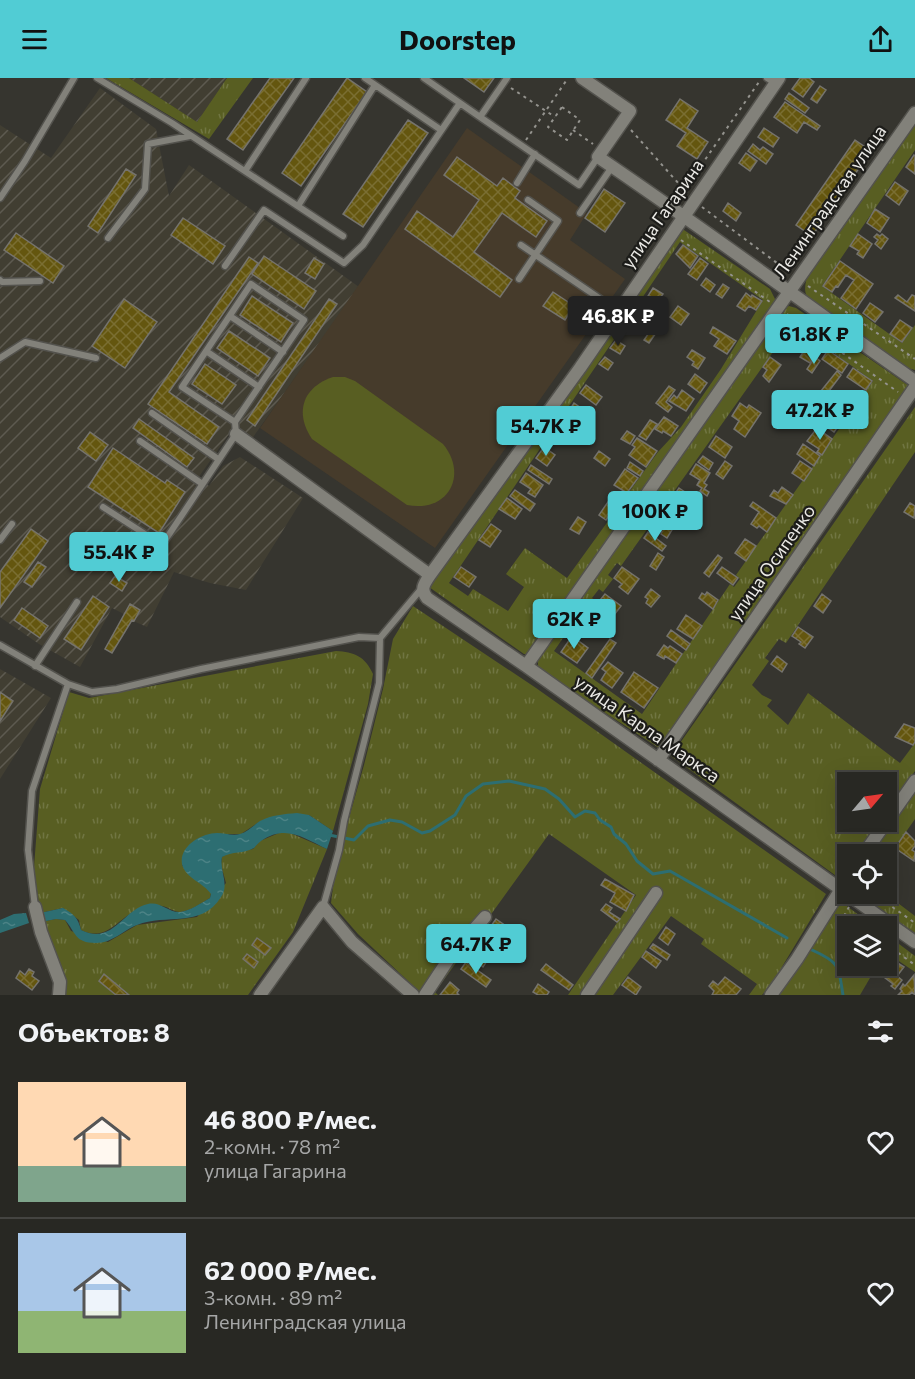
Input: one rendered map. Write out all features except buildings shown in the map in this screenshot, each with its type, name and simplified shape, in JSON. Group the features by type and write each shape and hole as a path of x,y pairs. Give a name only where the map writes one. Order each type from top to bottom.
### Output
{"street":[{"path":"582,78 630,111 601,154 612,167 684,215 787,292 915,381"},
{"name":"улица Гагарина","path":"430,575 580,368 774,80"},
{"name":"Ленинградская улица","path":"526,666 915,113"},
{"name":"улица Осипенко","path":"658,760 915,387"},
{"path":"235,428 430,575 423,586"},
{"name":"улица Карла Маркса","path":"423,586 423,592 427,598 837,888"},
{"path":"871,844 915,781"},
{"path":"771,995 812,936 837,892"},
{"path":"587,995 656,893"},
{"name":"улица Карла Маркса","path":"861,904 915,942"},
{"path":"36,907 41,932 60,982 58,995"},
{"path":"260,995 323,907 352,942 413,995"},
{"path":"425,995 452,954 484,917"}],"lane":[{"path":"0,198 25,161 74,78"},
{"path":"97,78 191,135 343,236"},
{"path":"245,171 306,78"},
{"path":"365,78 441,130"},
{"path":"424,78 579,185 601,154"},
{"path":"480,117 505,80"},
{"path":"298,206 375,85"},
{"path":"225,266 264,210 344,263 363,245 460,103"},
{"path":"108,238 144,189 148,144 191,135"},
{"path":"517,183 535,154"},
{"path":"580,213 612,167"},
{"path":"519,279 558,221 528,200"},
{"path":"521,245 618,311"},
{"path":"0,280 3,282 40,281"},
{"path":"103,507 162,545 218,459 259,387 304,320 251,284 182,387 235,428"},
{"path":"230,316 283,352"},
{"path":"0,358 25,342 96,358"},
{"path":"206,351 259,387"},
{"path":"152,413 218,459"},
{"path":"140,441 201,483"},
{"path":"0,540 12,524"},
{"path":"323,907 379,684 380,638 423,586"},
{"path":"35,666 77,602"},
{"path":"0,645 68,684 92,692 117,689 201,669 359,637 380,638"},
{"path":"36,907 28,850 32,791 68,684"}],"path":[{"path":"522,145 568,78"},
{"path":"684,190 762,78"},
{"path":"505,80 555,117"},
{"path":"561,107 580,120 567,140 548,127 555,117 561,107"},
{"path":"624,121 694,201 797,279 915,359"},
{"path":"573,130 601,154"},
{"path":"672,233 908,398"},
{"path":"888,904 915,923"},
{"path":"897,952 915,965"}],"shaded area":[{"path":"129,78 227,78 197,122"},
{"path":"100,88 156,129 169,196 189,165 359,287 251,440 234,427 198,478 209,486 223,466 240,457 303,498 246,590 210,583 174,572 147,627 131,620 112,653 105,649 124,614 112,608 80,667 39,644 0,617 0,125 51,158"},
{"path":"467,128 587,213 570,240 625,279 435,548 260,428"},
{"path":"0,669 51,698 0,779"}],"green space":[{"path":"106,78 129,78 197,122 227,78 253,78 209,139"},
{"path":"915,125 915,150 822,286 902,343 915,325 915,370 904,367 810,301 805,289 807,276"},
{"path":"678,229 684,230 770,289 775,299 774,304 527,654 524,654 429,587 654,258","holes":["680,242 763,300 721,369 681,427 658,452 567,578 525,548 506,574 524,587 508,611 473,589 468,596 449,583"]},
{"path":"789,306 796,308 909,386 659,748 541,671 538,659 785,308","holes":["793,324 873,381 736,575 740,579 734,587 730,584 642,714 554,651 579,615 585,618 597,602 592,598 599,589 603,592 613,579 608,575 617,563 621,566"]},
{"path":"333,377 345,377 355,381 443,444 451,456 454,479 450,490 443,498 421,506 407,505 312,439 303,419 304,402 315,387"},
{"path":"915,407 915,452 786,643 779,639 765,658 769,661 752,685 762,695 772,700 767,706 788,725 808,693 900,763 915,743 915,771 897,797 897,772 837,772 837,832 872,832 864,844 837,844 837,877 671,756"},
{"path":"413,606 536,688 826,894 774,980 762,995 749,995 757,984 701,944 704,939 671,916 613,995 568,995 636,895 549,834 435,992 438,995 423,995 358,934 331,903 336,864 364,765 393,639"},
{"path":"336,651 348,652 363,659 373,674 368,704 333,831 309,815 259,822 241,834 228,834 182,865 211,893 210,898 184,911 178,912 159,905 145,907 128,915 110,929 97,933 81,930 79,920 63,908 40,913 34,867 40,789 69,692 89,698"},
{"path":"915,793 915,819 897,845 879,844 887,832 897,832 897,818"},
{"path":"288,832 327,849 293,932 248,995 64,995 41,922 65,920 71,931 108,942 137,925 197,917 226,883 221,865 222,857 229,853 253,849 260,841 279,833"},
{"path":"897,902 915,916 915,933 897,921 897,916 890,916 872,904"},
{"path":"838,904 844,904 860,916 837,916 837,976 871,976 860,995 773,995"},
{"path":"897,942 915,956 915,972 897,960"}],"water":[{"path":"297,813 309,815 333,831 327,849 302,837 287,833 270,836 250,850 222,857 224,892 213,907 204,913 193,917 148,922 132,927 113,939 96,943 79,939 65,920 41,922 40,913 63,908 75,917 81,930 92,934 110,930 131,912 148,904 157,904 176,912 192,908 210,898 211,894 184,869 182,858 188,846 205,835 240,834 265,819"},
{"path":"26,913 29,923 0,933 0,920 14,914"}],"waterway":[{"path":"329,835 354,840 368,826 390,820 402,822 422,833 430,831 455,815 466,796 483,784 509,781 545,789 559,799 575,817 585,811 595,813 626,844 637,861 653,874 670,871 787,938"},
{"path":"812,950 828,958 837,966 843,995"}]}
